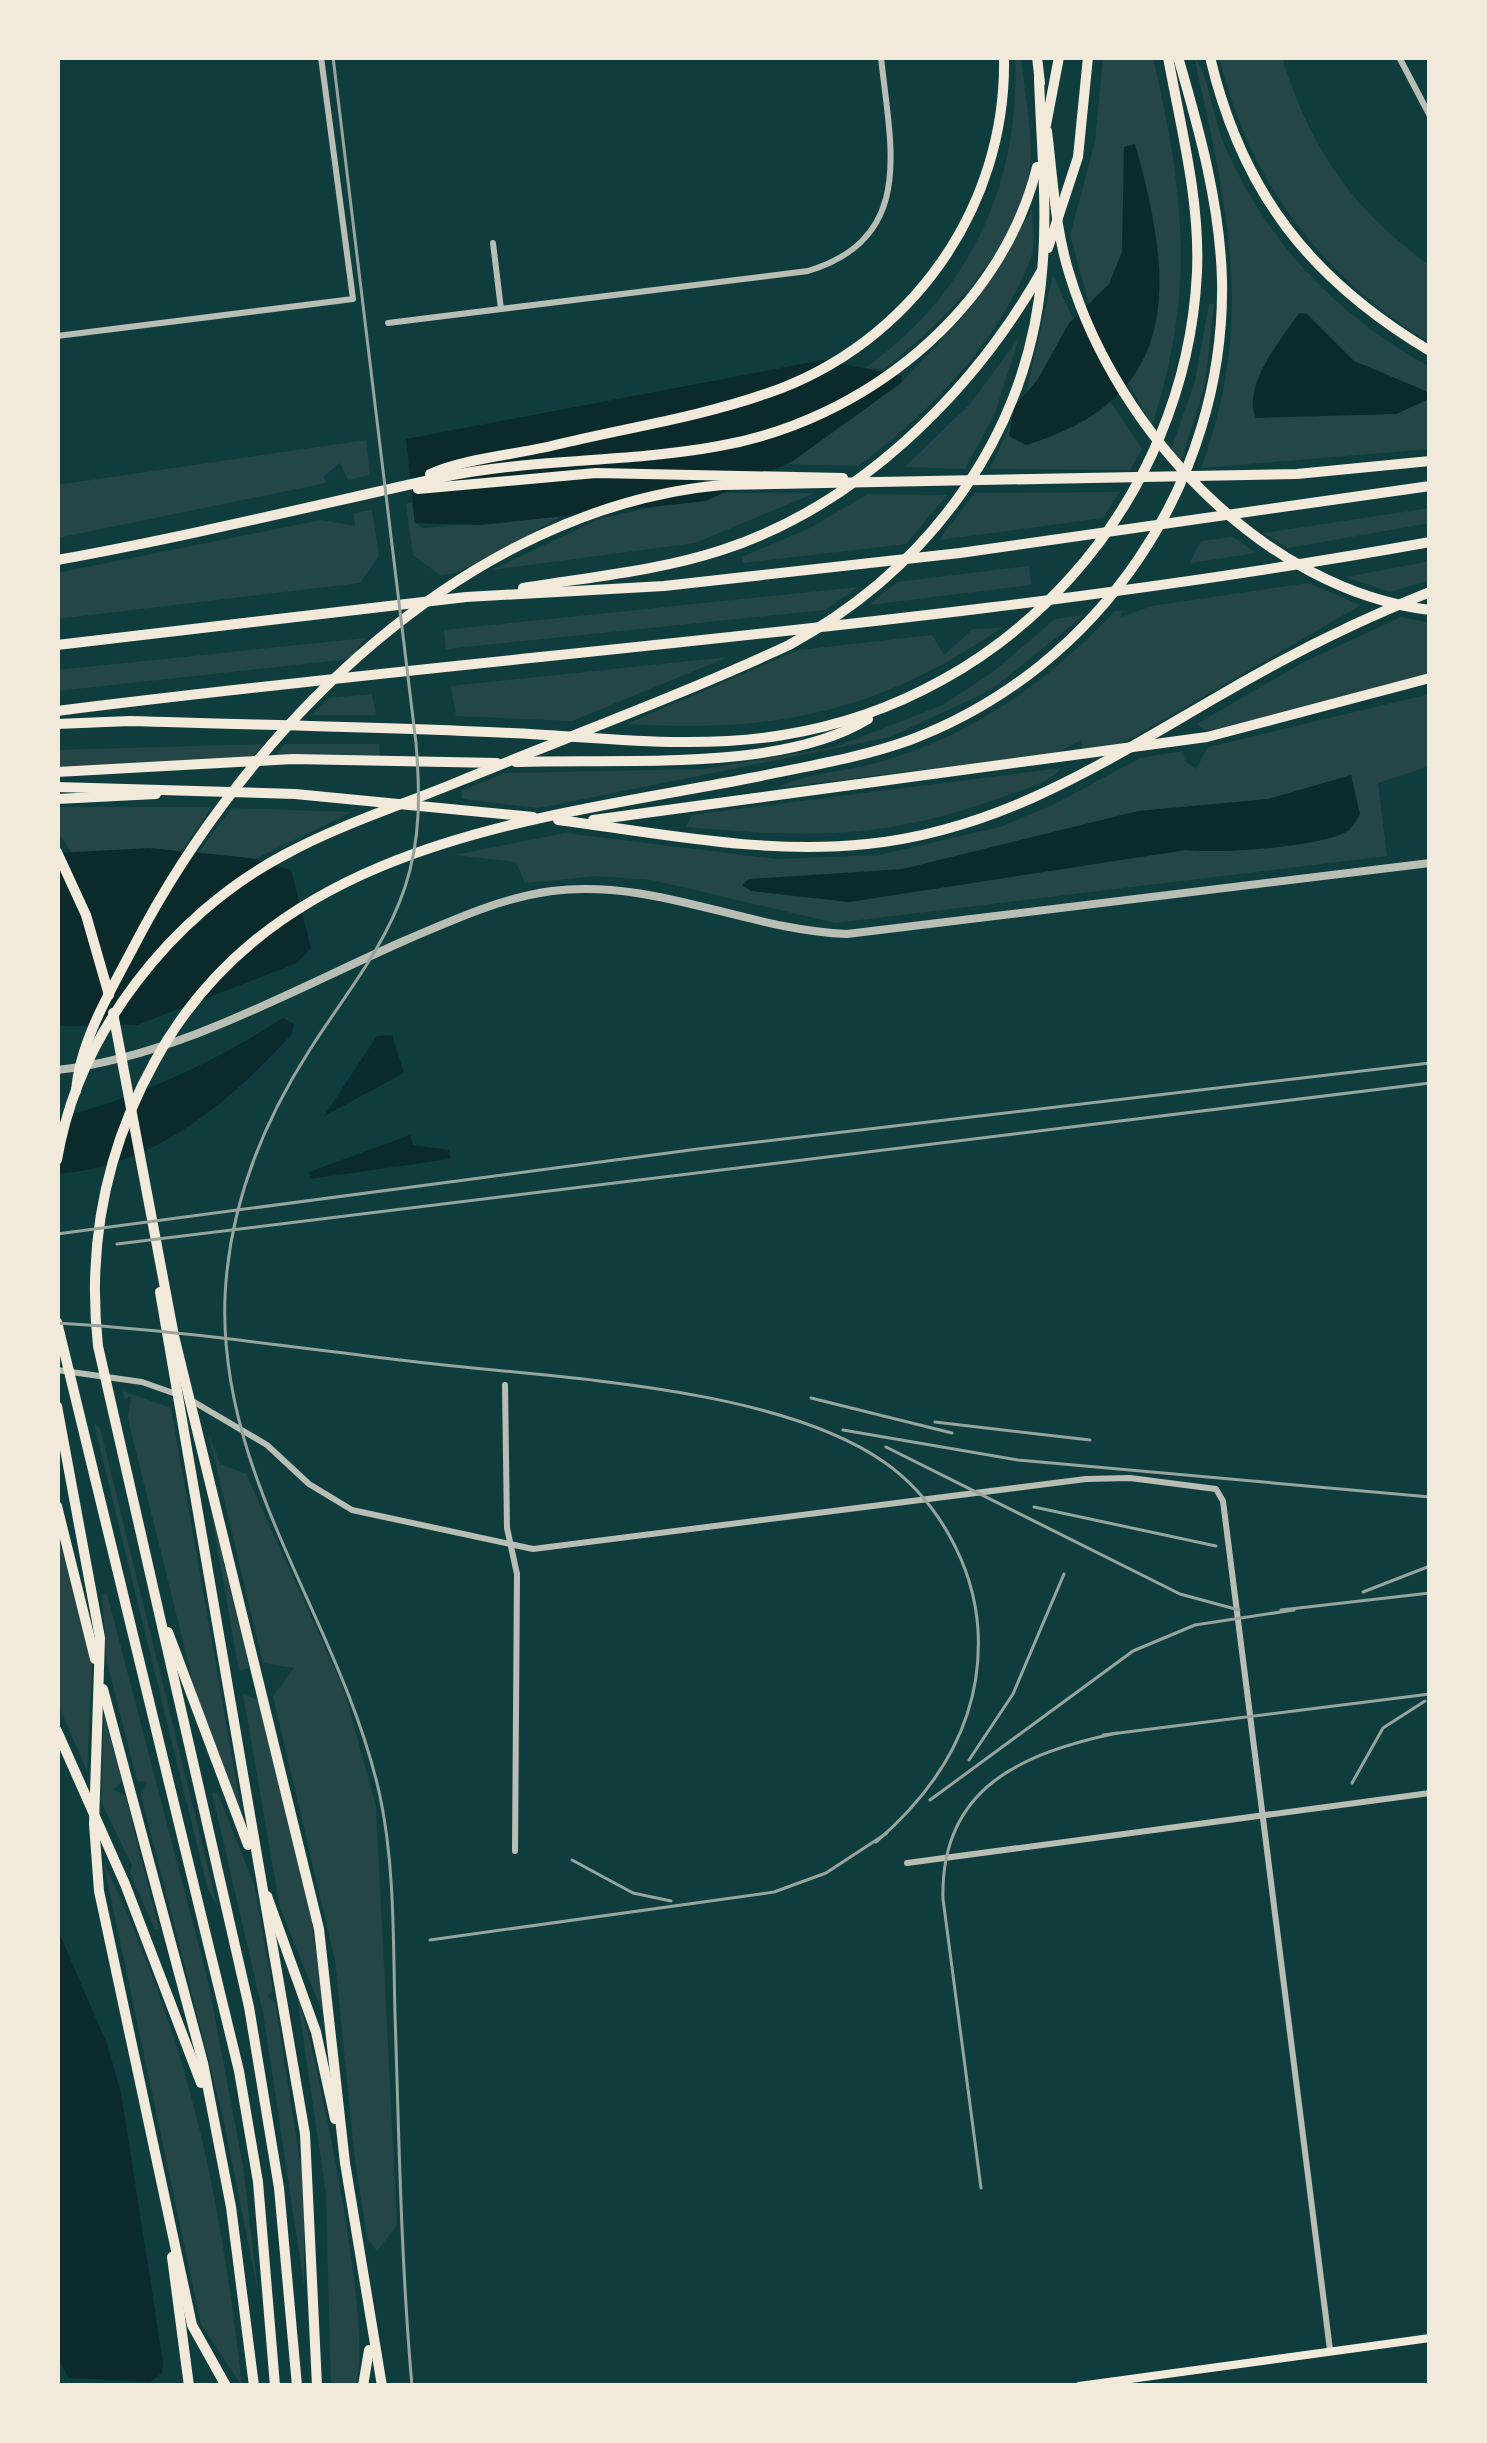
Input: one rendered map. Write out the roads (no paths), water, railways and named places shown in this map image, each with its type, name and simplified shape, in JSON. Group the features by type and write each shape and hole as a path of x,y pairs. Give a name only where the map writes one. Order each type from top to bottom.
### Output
{"highway":[{"path":"388,493 439,470 767,394 852,350 908,305 951,253 985,183 998,137 1004,57"},
{"path":"1037,57 1069,275 1112,376 1139,419 1203,492 1276,549 1354,588 1430,610"},
{"path":"57,560 467,474 740,442 802,422 862,393 950,322 987,274 1035,174 1059,57"},
{"path":"466,597 722,550 770,532 903,443 1005,330 1040,273 1078,157 1088,57"},
{"path":"57,772 370,760 453,765 731,757 847,732 984,656 1060,591 1113,527 1156,447 1183,370 1197,272 1194,194 1168,57"},
{"path":"296,2386 279,2188 249,2007 142,1555 96,1334 95,1253 111,1161 158,1055 207,986 289,912 369,868 477,834 867,754 978,708 1074,637 1148,547 1198,440 1221,323 1214,204 1178,57"},
{"path":"1210,57 1238,150 1268,203 1343,292 1430,351"},
{"path":"76,1091 111,1022 151,964 210,905 261,868 302,846 789,645 860,601 920,548 991,448 1033,335 1044,253 1039,78"},
{"path":"57,1160 78,1067 115,982 183,862 271,748 401,625 490,562 563,524 614,506 722,485 1297,474 1430,461"},
{"path":"388,493 614,473 882,481"},
{"path":"57,645 466,597 664,586 1050,541 1430,487"},
{"path":"57,711 352,674 961,613 1430,542"},
{"path":"57,787 342,798 767,846 845,846 925,835 1056,791 1261,672 1430,592"},
{"path":"477,834 1207,737 1430,678"},
{"path":"57,724 747,740 830,725 889,706"},
{"path":"57,799 209,790"},
{"path":"57,852 78,893 101,964 183,1376 326,1968 345,2163 382,2386"},
{"path":"152,1209 173,1382 295,2077 309,2180 317,2382"},
{"path":"57,1322 239,2071 258,2182 275,2386"},
{"path":"57,1406 100,1639 97,1876 192,2324 226,2386"},
{"path":"57,1505 212,2114 232,2207 254,2386"},
{"path":"142,1555 189,1698 316,2032 345,2163"},
{"path":"57,1731 199,2064"},
{"path":"170,2230 189,2386"},
{"path":"363,2386 370,2329"}],"main road":[{"path":"1079,2386 1430,2338"}],"street":[{"path":"57,336 353,299 321,57"},
{"path":"388,323 808,272 842,258 875,225 892,184 881,57"},
{"path":"1399,57 1430,116"},
{"path":"493,243 501,309"},
{"path":"57,1070 149,1051 462,916 549,891 609,887 679,898 798,928 847,934 1430,863"},
{"path":"57,1370 142,1382 203,1405 352,1510 512,1547 532,1549 1086,1480 1130,1478 1216,1489 1223,1501 1330,2351"},
{"path":"505,1385 517,1574 515,1851"},
{"path":"907,1863 1430,1793"}],"tram line":[{"path":"333,57 416,743 417,833 405,887 386,931 292,1079 262,1138 233,1232 225,1297 228,1364 241,1428 261,1490 362,1732 385,1823 412,2386"}],"railway":[{"path":"57,1234 698,1149 1430,1063"},
{"path":"117,1244 1430,1083"},
{"path":"57,1323 659,1389 783,1416 838,1436 884,1462 936,1514 960,1558 975,1606 978,1662 965,1721 953,1748 920,1798 876,1842"},
{"path":"811,1398 952,1433"},
{"path":"935,1422 1090,1440"},
{"path":"843,1430 1018,1460 1430,1497"},
{"path":"886,1447 1180,1594 1239,1610"},
{"path":"1034,1507 1216,1546"},
{"path":"1363,1592 1430,1566"},
{"path":"969,1760 1013,1694 1064,1574"},
{"path":"1281,1610 1430,1593"},
{"path":"930,1800 1133,1651 1195,1625 1294,1610"},
{"path":"1103,1735 1430,1694"},
{"path":"1352,1783 1383,1728 1425,1701"},
{"path":"981,2188 943,1899 946,1861 956,1829 972,1803 994,1782 1050,1752 1117,1733"},
{"path":"430,1940 774,1892 826,1873 887,1833"},
{"path":"572,1860 633,1893 671,1901"}]}
